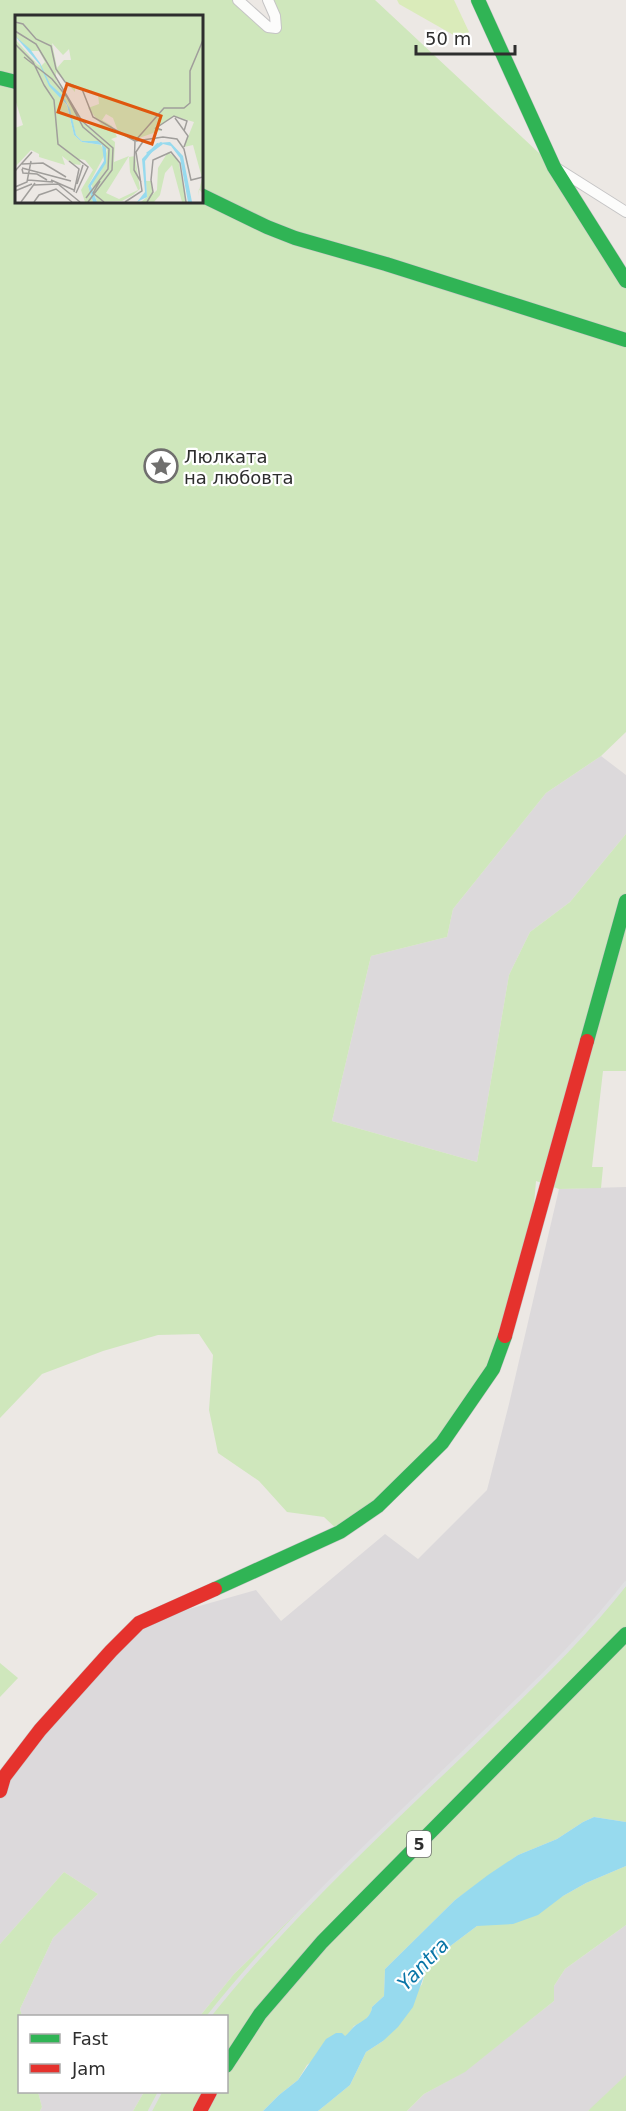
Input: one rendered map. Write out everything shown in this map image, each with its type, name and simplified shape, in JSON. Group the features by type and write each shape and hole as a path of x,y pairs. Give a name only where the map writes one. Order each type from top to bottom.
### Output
{"street":[{"path":"238,0 268,27 276,28 275,16 268,0"},
{"path":"478,0 554,167 626,281"},
{"path":"0,78 15,82"},
{"path":"554,167 626,212"},
{"path":"202,195 295,238 386,264 626,340"},
{"path":"0,1791 4,1777 40,1730 111,1651 140,1623 340,1532 378,1506 410,1476 442,1443 475,1398 493,1369 507,1332 626,901"},
{"name":"5","path":"228,2063 260,2014 322,1942 626,1634"},
{"path":"200,2111 209,2093"}],"shaded area":[{"path":"601,756 626,775 626,834 570,902 530,932 509,975 477,1162 332,1121 371,956 447,937 453,909 546,793"},
{"path":"626,1187 626,1583 571,1647 234,1974 201,2015 22,2015 20,2009 53,1938 98,1894 64,1872 0,1944 0,1791 4,1777 139,1623 256,1590 281,1621 385,1534 418,1559 487,1490 559,1189"},
{"path":"626,1925 626,2075 591,2109 588,2111 407,2111 424,2094 464,2072 554,2001 554,1986 565,1969"},
{"path":"38,2093 143,2093 133,2111 40,2111 42,2107"}],"green space":[{"path":"0,0 238,0 275,28 268,0 375,0 554,167 626,281 626,732 601,756 546,793 453,909 447,937 371,956 332,1121 477,1162 509,975 530,932 570,902 626,834 626,1071 603,1071 592,1167 603,1167 601,1188 559,1189 536,1181 531,1240 507,1332 442,1443 340,1532 324,1517 287,1512 259,1481 218,1453 209,1410 213,1355 199,1334 158,1335 103,1351 42,1374 0,1418"},
{"path":"397,0 454,0 469,32 457,37 399,4"},
{"path":"626,1581 626,1822 594,1817 583,1822 557,1839 518,1855 455,1900 385,1969 384,1996 372,2007 371,2013 364,2021 354,2026 348,2034 307,2065 298,2080 263,2111 133,2111 143,2093 228,2093 228,2015 201,2015 234,1974 571,1647"},
{"path":"0,1663 18,1678 0,1697"},
{"path":"626,1866 626,1925 565,1969 554,1986 554,2001 465,2072 424,2094 407,2111 318,2111 350,2085 366,2052 383,2041 422,1984 426,1970 441,1953 477,1926 563,1896 586,1883"},
{"path":"64,1872 98,1894 53,1938 20,2009 22,2015 18,2015 18,2093 38,2093 42,2107 40,2111 0,2111 0,1944"},
{"path":"626,2075 626,2111 588,2111 591,2108"}],"water":[{"name":"Yantra","path":"594,1817 626,1822 626,1866 586,1883 563,1896 538,1915 513,1924 477,1926 441,1953 426,1970 413,2007 398,2027 366,2052 350,2085 318,2111 263,2111 298,2080 326,2039 336,2033 342,2033 345,2036 369,2016 372,2007 384,1996 385,1969 455,1900 518,1855 557,1839"}],"railway":[{"path":"210,2015 307,1905 540,1678 576,1641 626,1583"},
{"path":"150,2111 159,2093"}],"traffic: fast":[{"path":"478,0 554,167 626,281"},
{"path":"0,78 15,82"},
{"path":"202,195 295,238 386,264 626,340"},
{"path":"587,1041 626,901"},
{"path":"215,1589 340,1532 378,1506 442,1443 493,1369 505,1336"},
{"path":"228,2063 260,2014 322,1942 626,1634"}],"traffic: jam":[{"path":"505,1336 587,1041"},
{"path":"0,1791 4,1777 40,1730 139,1623 215,1589"},
{"path":"200,2111 209,2093"}],"place":[{"name":"Люлката на любовта","path":"161,466"}]}
